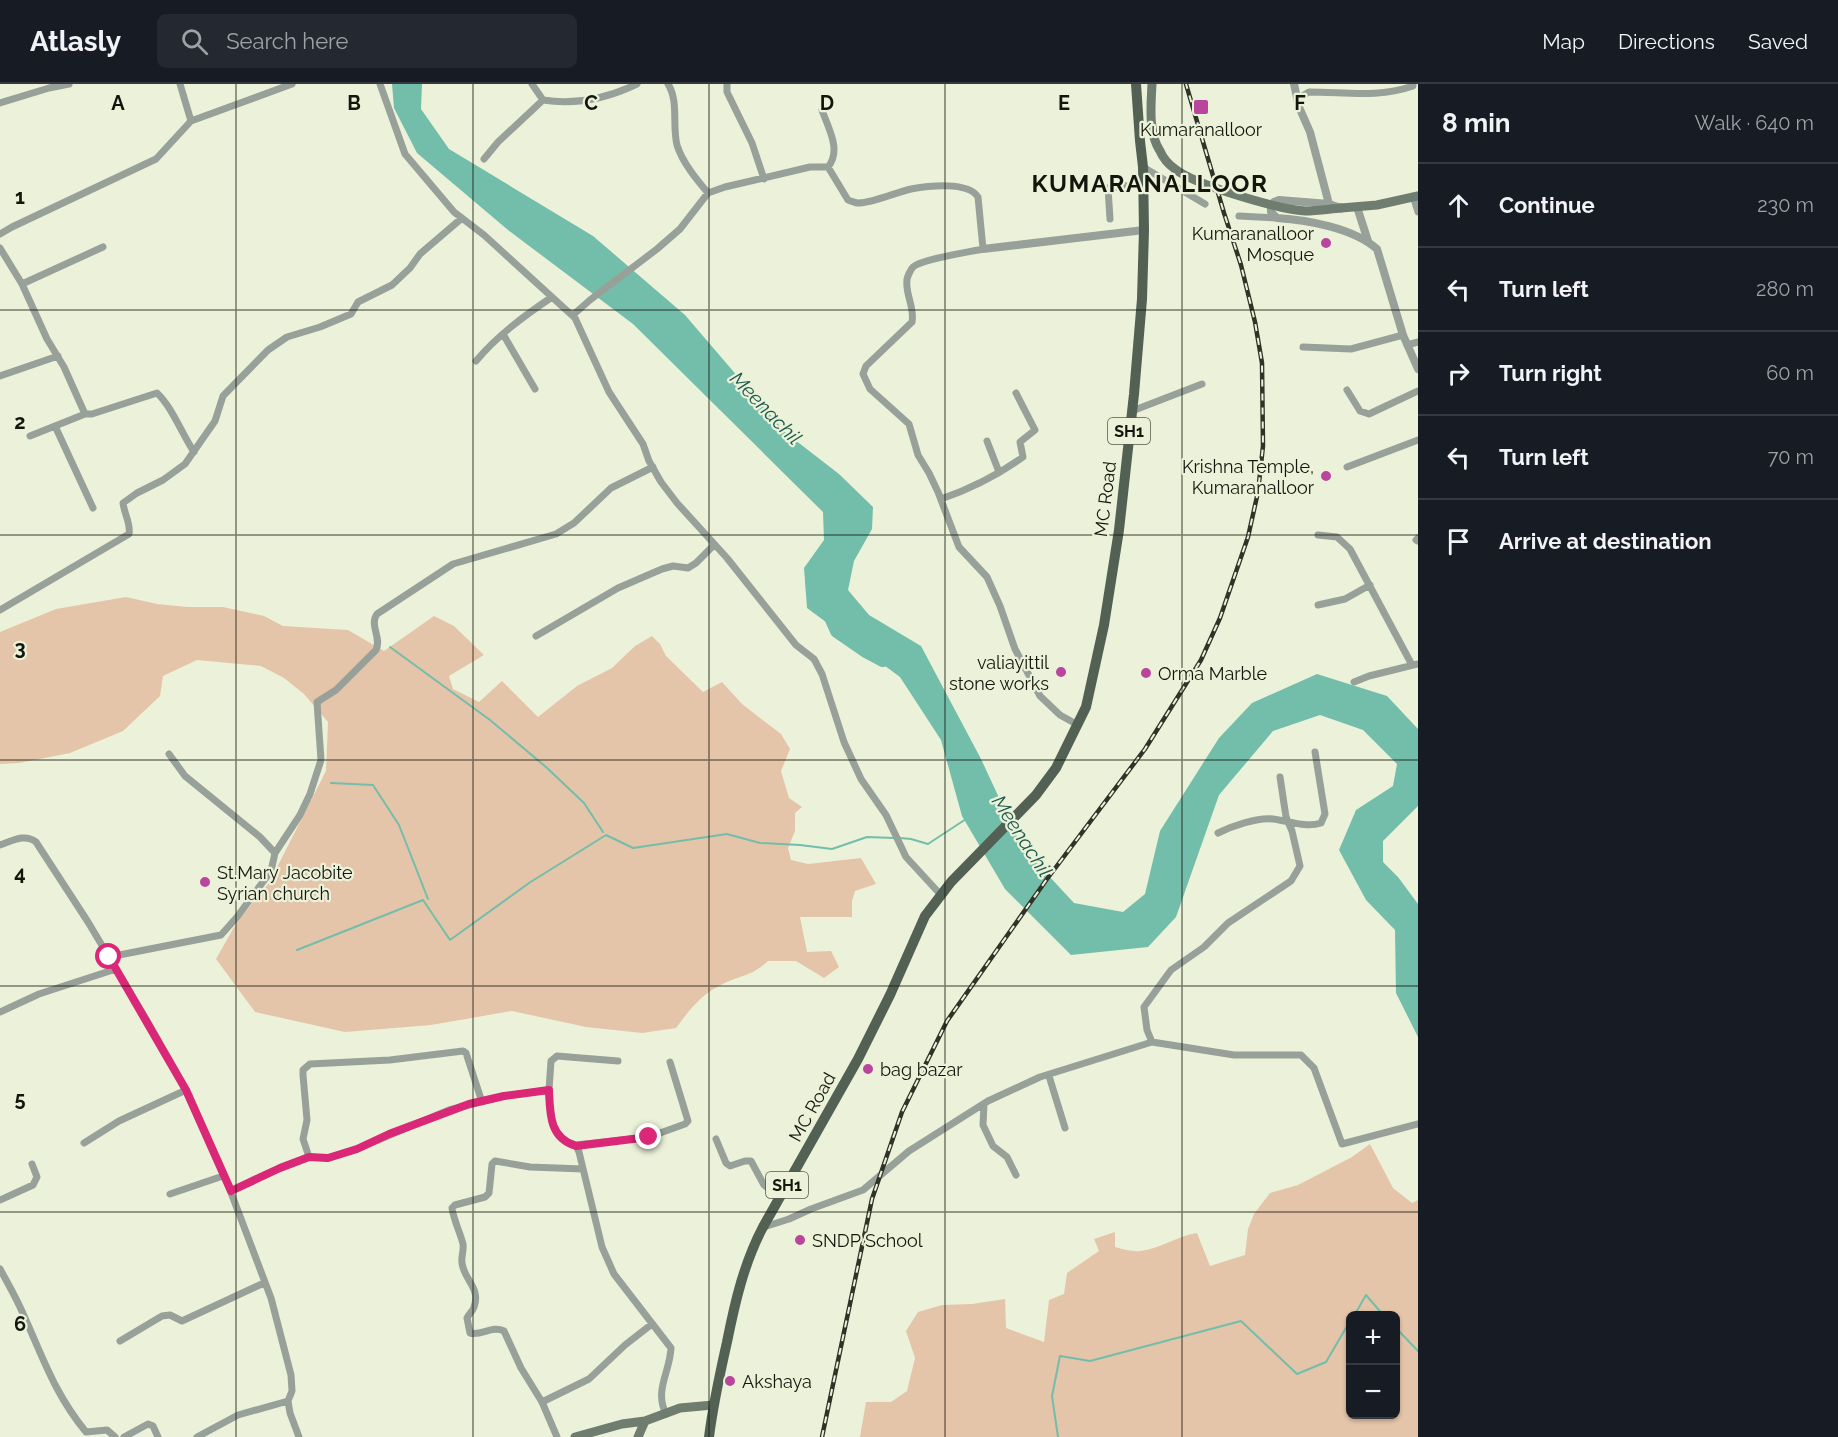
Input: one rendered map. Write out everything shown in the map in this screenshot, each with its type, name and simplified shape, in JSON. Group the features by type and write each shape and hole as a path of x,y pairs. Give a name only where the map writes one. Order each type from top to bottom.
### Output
{"main road":[{"name":"MC Road","path":"709,1437 713,1405 738,1291 750,1252 858,1059 891,995 925,916 940,894 1036,795 1056,768 1086,707 1104,625 1119,530 1142,299 1143,167 1136,84"},
{"path":"1152,84 1151,105 1155,143 1166,161 1176,170 1191,178 1256,201 1304,211 1357,207 1416,196"},
{"path":"575,1437 622,1424 645,1421 693,1406 713,1405"},
{"path":"638,1437 645,1421"}],"street":[{"path":"0,104 69,84"},
{"path":"180,84 191,121"},
{"path":"0,234 156,159 191,121 292,84"},
{"path":"380,84 405,154 454,212 484,235 573,315 609,392 643,444 653,468 668,493 714,544 796,645 814,659 822,674 832,709 861,779 886,815 898,843 912,866 940,894"},
{"path":"532,84 543,100"},
{"path":"484,159 498,142 543,100 580,101 610,95 637,84"},
{"path":"668,84 674,103 678,145 687,164 708,193"},
{"path":"727,84 727,92 752,143 764,178"},
{"path":"1294,84 1299,107 1310,132 1329,204"},
{"path":"1299,107 1302,96 1309,92 1373,94 1398,91 1413,86 1413,84"},
{"path":"822,110 836,150 833,161 828,167"},
{"path":"573,315 680,229 708,193 810,167 828,167"},
{"path":"828,167 848,200 857,203 912,189 935,186 958,186 975,192 978,197 983,249"},
{"path":"1143,167 1205,204"},
{"path":"1110,219 1108,188 1142,184"},
{"path":"1416,196 1418,212"},
{"path":"1277,218 1271,212 1271,206 1279,200 1304,204 1329,204 1341,208"},
{"path":"1357,207 1368,241"},
{"path":"1239,216 1298,220 1355,234 1368,241 1377,249 1403,334 1418,369"},
{"path":"0,610 129,534 130,528 124,514 123,503 163,480 184,464 215,421 223,396 268,350 287,337 351,314 358,303 392,285 410,268 420,254 462,218"},
{"path":"1078,725 1060,715 1040,696 1015,649 987,577 959,547 929,472 918,455 909,424 870,389 862,374 866,366 912,322 914,314 907,279 913,267 983,249 1144,230"},
{"path":"22,284 102,247"},
{"path":"0,248 22,284 85,414"},
{"path":"476,361 502,334 552,297"},
{"path":"502,334 535,389"},
{"path":"1304,347 1351,349 1403,334"},
{"path":"1407,345 1418,342"},
{"path":"0,376 57,357"},
{"path":"1132,411 1202,384"},
{"path":"1347,390 1359,411 1370,414 1418,391"},
{"path":"30,436 85,414 92,414 157,393 167,405 179,430 194,452"},
{"path":"941,499 964,491 1023,457 1020,442 1035,430 1016,393"},
{"path":"56,426 93,508"},
{"path":"1347,466 1418,440"},
{"path":"987,441 999,472"},
{"path":"109,957 221,935 237,917 271,871 275,853 300,815 310,794 321,760 317,702 336,690 376,650 378,642 374,619 377,614 453,564 556,534 574,523 611,488 653,468"},
{"path":"1318,535 1337,537 1350,549 1415,665 1354,682"},
{"path":"536,636 618,588 662,569 673,566 688,568 714,544"},
{"path":"1318,605 1345,599 1370,585"},
{"path":"1218,833 1259,819 1314,825 1321,823 1325,814 1315,752"},
{"path":"169,754 185,776 260,837 275,853"},
{"path":"1152,1042 1147,1030 1144,1007 1171,970 1204,947 1228,923 1281,889 1295,875 1300,866 1288,823 1280,777"},
{"path":"0,845 22,838 31,838 36,842 88,922 186,1090 231,1191 271,1298 291,1375 292,1390 288,1401 299,1437"},
{"path":"0,1012 39,994 116,969"},
{"path":"763,1227 789,1220 811,1209 863,1190 909,1151 984,1104 1040,1077 1152,1042 1234,1055 1301,1055 1314,1068 1342,1144 1418,1124"},
{"path":"309,1157 303,1139 307,1120 303,1070 310,1064 390,1060 463,1051 469,1060 482,1102"},
{"path":"618,1061 557,1056 551,1061 549,1090 551,1122 556,1134 568,1143 576,1146 649,1137 685,1124 688,1121 670,1062"},
{"path":"1048,1076 1065,1128"},
{"path":"84,1143 119,1121 186,1090"},
{"path":"231,1191 309,1157 328,1158 357,1149 449,1110 504,1096 549,1090"},
{"path":"984,1104 983,1125 993,1146 1007,1157 1016,1174"},
{"path":"717,1139 726,1162 730,1166 751,1161 765,1185 780,1197"},
{"path":"576,1146 602,1247 614,1274 671,1348 660,1396 666,1414"},
{"path":"556,1437 542,1402 520,1368 504,1331 494,1329 470,1333 467,1318 474,1309 475,1287 466,1275 462,1263 464,1253 453,1219 452,1208 455,1205 486,1197 489,1193 492,1164 495,1161 530,1167 583,1169"},
{"path":"0,1200 33,1185 37,1177 32,1164"},
{"path":"170,1194 223,1176"},
{"path":"0,1269 20,1307 52,1382 76,1419 86,1432 106,1430 115,1437"},
{"path":"120,1341 162,1316 170,1315 182,1321 264,1283"},
{"path":"542,1402 589,1379 625,1345 652,1324"},
{"path":"197,1437 238,1415 288,1401"},
{"path":"124,1437 148,1424 153,1426 158,1437"}],"shaded area":[{"path":"126,597 157,604 223,607 264,616 283,626 348,630 384,651 434,616 454,626 484,655 449,676 453,689 479,702 502,681 538,717 577,686 612,668 635,646 652,636 660,644 666,656 703,692 722,682 742,704 781,734 790,749 781,771 789,798 802,807 795,813 795,831 788,848 791,860 808,864 861,858 876,884 855,891 852,901 852,917 800,917 807,952 831,951 839,967 824,978 796,961 768,961 753,972 727,982 704,996 676,1028 642,1033 586,1027 512,1011 431,1025 345,1032 255,1012 216,959 237,922 269,883 326,771 328,722 304,694 284,678 261,666 197,660 163,676 160,696 123,731 70,753 19,763 0,764 0,632 56,609"},
{"path":"1370,1144 1393,1188 1412,1203 1418,1200 1418,1437 860,1437 866,1402 891,1402 907,1391 915,1358 906,1331 918,1312 942,1305 972,1304 1005,1299 1006,1328 1044,1342 1049,1300 1064,1294 1067,1273 1099,1251 1094,1239 1115,1232 1115,1247 1137,1251 1155,1248 1197,1233 1210,1266 1245,1255 1248,1229 1254,1214 1270,1193 1298,1185 1352,1157"}],"water":[{"path":"392,84 422,84 421,109 449,149 593,236 685,315 786,433 839,474 873,507 872,529 854,561 848,590 869,615 921,646 981,759 1022,847 1074,903 1123,912 1145,894 1160,831 1219,738 1252,703 1317,674 1387,696 1418,729 1418,806 1383,841 1383,862 1398,877 1418,904 1418,1037 1396,993 1395,930 1366,900 1339,850 1356,810 1393,786 1397,764 1363,730 1320,715 1273,731 1219,795 1176,917 1148,947 1071,955 1005,889 962,816 941,740 900,677 807,608 804,568 824,540 823,512 633,324 508,230 417,153 394,108"}],"waterway":[{"name":"Meenachil","path":"829,613 837,631 883,660"},
{"path":"390,647 490,720 546,767 584,803 603,832"},
{"path":"331,783 373,785 399,825 428,899"},
{"path":"900,838 928,844 966,819"},
{"path":"297,950 423,900 450,940 529,883 606,835 633,848 727,834 760,843 832,849 867,837 894,838"},
{"path":"1357,1311 1366,1295 1380,1311"},
{"path":"1058,1437 1052,1396 1060,1356 1090,1361 1241,1321 1297,1374 1326,1362 1346,1328"},
{"path":"1400,1332 1418,1351"}],"railway":[{"path":"822,1437 872,1199 902,1112 947,1021 1047,879 1145,749 1201,660 1220,618 1248,537 1258,492 1263,446 1262,363 1241,265 1186,84"}],"place":[{"name":"Kumaranalloor","path":"1201,107"},
{"name":"Kumaranalloor Mosque","path":"1326,243"},
{"name":"Krishna Temple, Kumaranalloor","path":"1326,476"},
{"name":"valiayittil stone works","path":"1061,672"},
{"name":"Orma Marble","path":"1146,673"},
{"name":"St.Mary Jacobite Syrian church","path":"205,882"},
{"name":"bag bazar","path":"868,1069"},
{"name":"SNDP School","path":"800,1240"},
{"name":"Akshaya","path":"730,1381"}],"district":[{"name":"KUMARANALLOOR","path":"1150,183"}],"route":[{"path":"109,957 186,1090 231,1191 309,1157 328,1158 357,1149 449,1110 504,1096 539,1091 549,1090 551,1122 556,1134 568,1143 576,1146 649,1137"}]}
